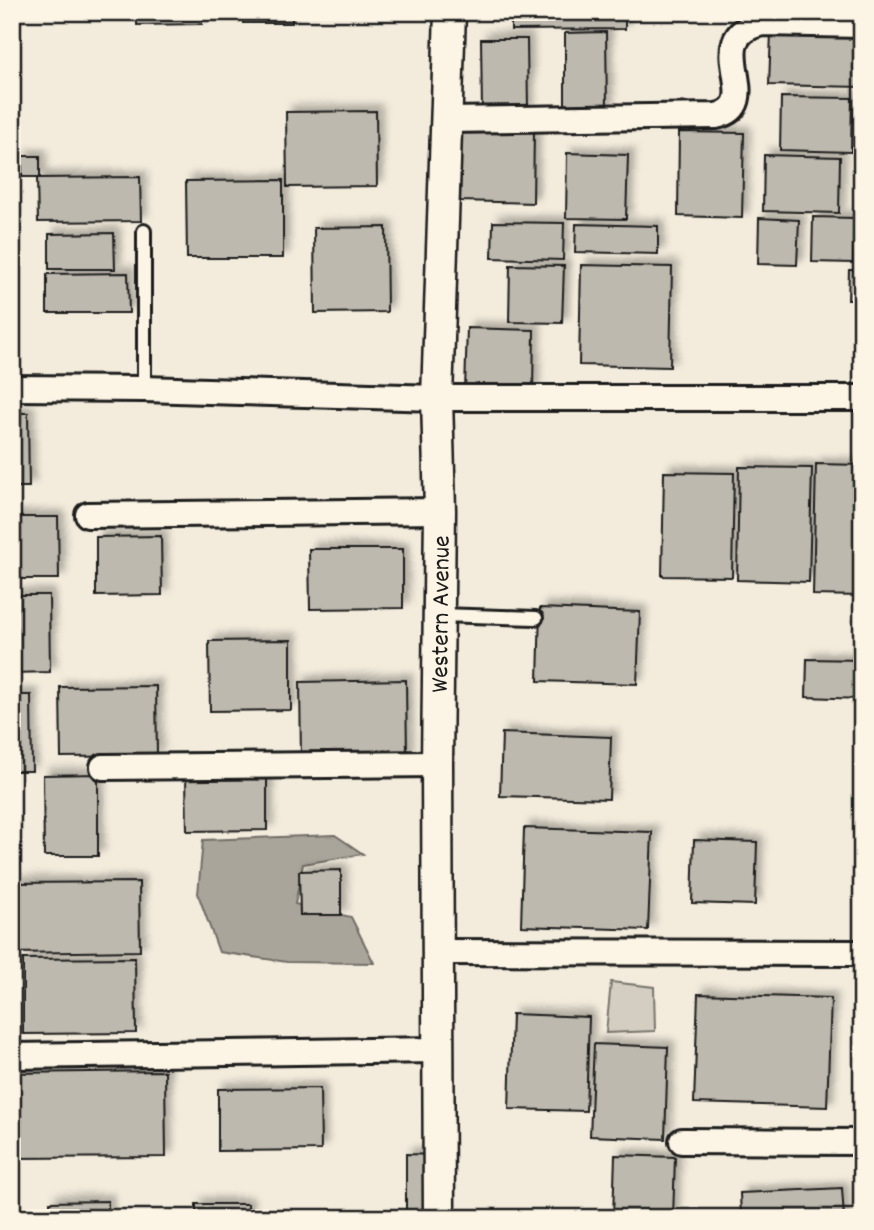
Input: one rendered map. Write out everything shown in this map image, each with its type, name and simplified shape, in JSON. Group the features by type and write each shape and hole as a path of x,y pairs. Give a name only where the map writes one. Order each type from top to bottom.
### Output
{"street":[{"name":"Western Avenue","path":"439,1218 437,764 440,511 437,398 450,12"},
{"path":"447,120 716,116 729,113 736,106 733,51 740,32 749,26 763,23 862,25"},
{"path":"12,388 144,389 437,398 862,398"},
{"path":"88,515 440,511"},
{"path":"103,768 437,764"},
{"path":"437,952 862,953"},
{"path":"12,1056 438,1050"},
{"path":"682,1141 862,1142"}],"lane":[{"path":"144,231 144,389"},
{"path":"439,615 536,618"}],"shaded area":[{"path":"335,835 363,854 303,864 295,904 351,917 374,963 287,962 219,952 198,894 203,840"},
{"path":"611,982 654,987 655,1031 606,1033"}],"building":[{"path":"137,12 202,12 202,24 137,25"},
{"path":"243,12 292,12 292,23 243,23"},
{"path":"511,12 625,12 625,29 511,30"},
{"path":"606,32 607,111 565,112 565,33"},
{"path":"771,32 862,34 862,87 769,85"},
{"path":"481,39 527,39 528,110 482,111"},
{"path":"781,97 852,98 851,152 780,150"},
{"path":"376,111 377,186 287,187 286,112"},
{"path":"461,128 534,130 533,203 460,201"},
{"path":"679,132 744,133 742,218 678,216"},
{"path":"567,153 628,155 626,219 566,218"},
{"path":"764,155 840,157 839,213 763,211"},
{"path":"22,156 40,156 40,177 22,177"},
{"path":"140,177 141,221 38,222 37,178"},
{"path":"283,180 283,258 187,258 186,181"},
{"path":"813,217 854,218 853,263 812,262"},
{"path":"759,218 799,220 797,265 758,264"},
{"path":"493,222 564,223 563,260 492,258"},
{"path":"576,224 658,226 658,254 575,252"},
{"path":"386,227 387,312 315,313 314,228"},
{"path":"114,233 115,269 49,269 49,234"},
{"path":"510,265 564,266 562,323 509,322"},
{"path":"581,265 672,267 670,367 579,365"},
{"path":"849,270 862,270 862,300 848,300"},
{"path":"128,273 129,313 47,313 47,274"},
{"path":"467,328 534,330 533,391 465,389"},
{"path":"12,413 28,413 29,487 12,487"},
{"path":"816,464 862,465 862,596 813,595"},
{"path":"739,467 812,468 809,582 737,580"},
{"path":"664,472 734,473 732,577 662,576"},
{"path":"12,517 58,517 59,579 12,579"},
{"path":"161,536 162,595 96,596 96,537"},
{"path":"309,549 403,549 403,608 310,609"},
{"path":"12,595 49,595 50,672 12,673"},
{"path":"540,608 640,612 637,684 538,681"},
{"path":"291,640 291,710 210,711 209,641"},
{"path":"807,659 862,660 862,699 806,697"},
{"path":"406,680 407,758 301,759 300,682"},
{"path":"156,686 157,756 61,757 60,687"},
{"path":"12,695 31,695 32,771 12,771"},
{"path":"502,733 611,737 609,799 500,796"},
{"path":"98,774 98,856 44,856 43,775"},
{"path":"267,775 267,830 187,831 186,776"},
{"path":"524,828 652,832 648,930 521,926"},
{"path":"694,840 757,842 755,905 692,903"},
{"path":"341,870 341,915 300,915 299,871"},
{"path":"139,882 140,951 12,953 12,883"},
{"path":"135,958 136,1033 23,1034 23,959"},
{"path":"698,994 831,998 827,1107 694,1103"},
{"path":"512,1014 589,1017 586,1111 509,1109"},
{"path":"594,1044 668,1047 665,1139 590,1136"},
{"path":"165,1071 166,1157 12,1158 12,1073"},
{"path":"320,1088 321,1150 218,1151 218,1089"},
{"path":"406,1154 436,1155 435,1218 406,1218"},
{"path":"615,1155 675,1157 673,1218 613,1218"},
{"path":"842,1188 844,1218 741,1218 740,1193"},
{"path":"108,1201 108,1218 50,1218 50,1202"},
{"path":"196,1204 248,1204 248,1218 196,1218"}]}
